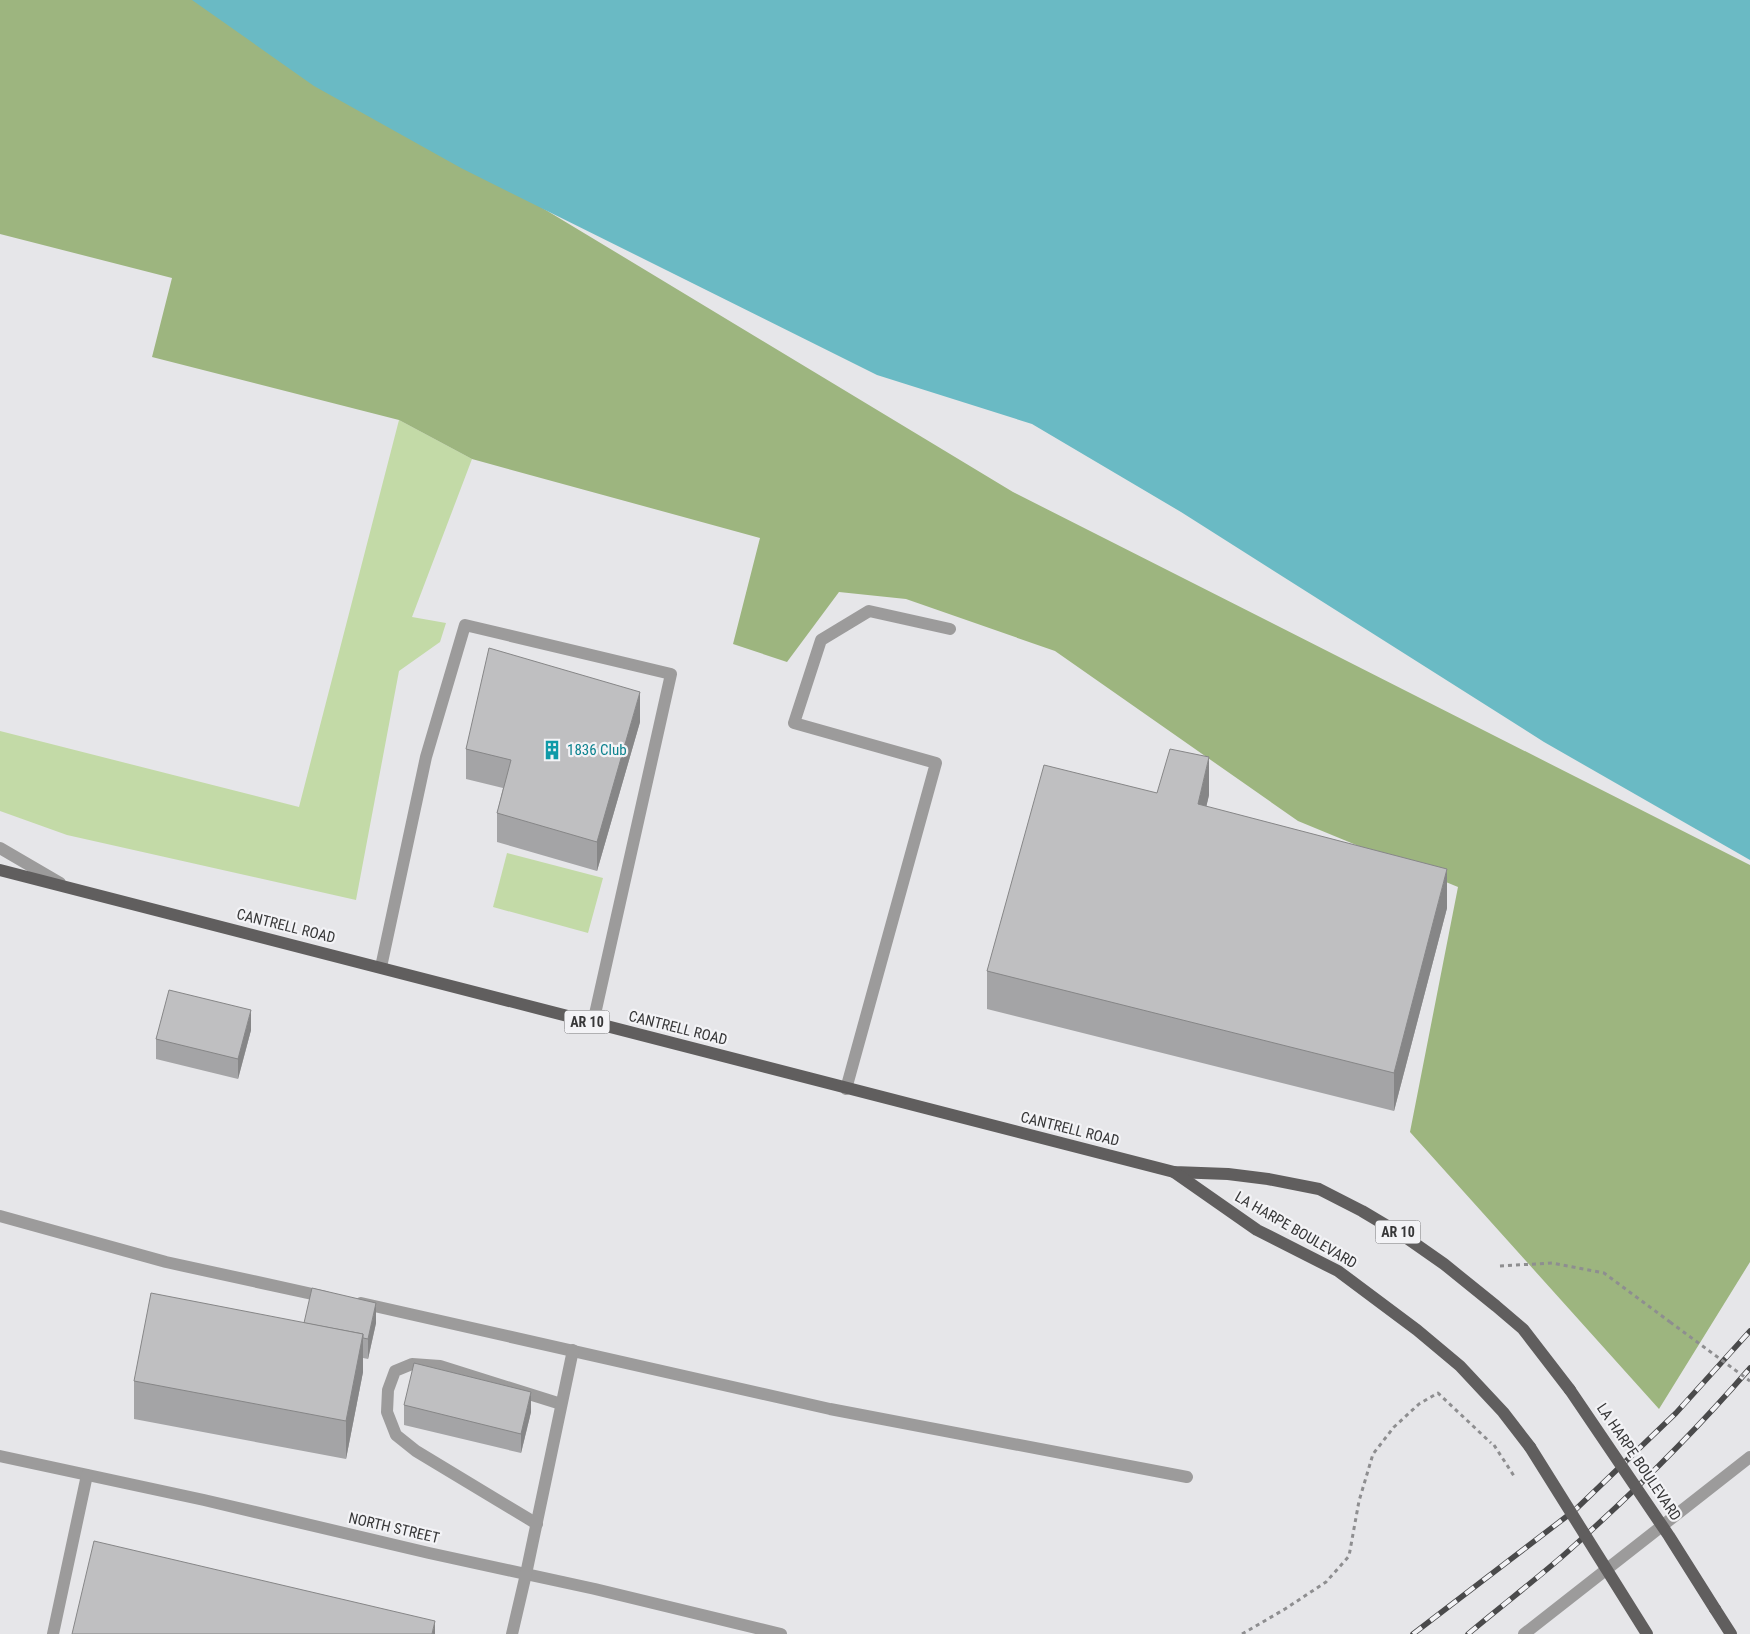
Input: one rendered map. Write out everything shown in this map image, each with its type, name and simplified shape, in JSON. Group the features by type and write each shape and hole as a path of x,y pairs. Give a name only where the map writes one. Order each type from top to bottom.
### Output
{"main road":[{"name":"CANTRELL ROAD","path":"0,870 1174,1172"},
{"name":"LA HARPE BOULEVARD","path":"1174,1172 1228,1174 1276,1181 1318,1190 1362,1211 1404,1236 1444,1264 1496,1306 1523,1329 1570,1390 1669,1536 1731,1634"},
{"name":"LA HARPE BOULEVARD","path":"1174,1172 1257,1230 1338,1271 1417,1330 1460,1366 1503,1412 1530,1447 1648,1634"}],"lane":[{"path":"846,1089 936,763 794,722 821,640 869,611 950,629"},
{"path":"380,968 426,757 465,625 671,674 593,1023"},
{"path":"0,848 67,887"},
{"path":"0,1216 166,1262 390,1309 830,1408 1188,1477"},
{"path":"512,1634 537,1524 572,1350"},
{"path":"537,1524 416,1450 396,1435 387,1412 388,1390 395,1371 412,1364 440,1366 561,1404"},
{"name":"NORTH STREET","path":"0,1456 204,1500 781,1634"},
{"path":"1524,1634 1750,1457"},
{"path":"53,1634 87,1475"}],"path":[{"path":"1500,1266 1552,1263 1604,1273 1750,1381"},
{"path":"1242,1634 1326,1582 1349,1556 1359,1501 1373,1454 1394,1427 1419,1404 1438,1393 1494,1445"}],"green space":[{"path":"0,0 198,0 1013,492 1750,865 1750,1262 1659,1409 1410,1132 1458,887 1298,821 1055,651 906,599 839,592 787,662 733,644 760,538 472,459 399,420 152,357 172,278 0,234"},
{"path":"399,420 472,459 412,617 446,623 440,642 399,671 356,900 67,835 0,811 0,731 299,807"},
{"path":"507,853 603,878 588,933 493,907"}],"water":[{"path":"192,0 1750,0 1750,860 1544,742 1181,512 1032,424 877,375 461,168 314,86"}],"building":[{"name":"1836 Club","path":"489,648 640,692 597,842 497,813 511,760 466,749"},
{"path":"1170,749 1209,757 1198,804 1447,869 1394,1073 987,971 1044,765 1157,793"},
{"path":"169,990 251,1010 238,1059 156,1039"},
{"path":"312,1288 376,1303 368,1339 363,1338 363,1334 304,1323"},
{"path":"151,1293 363,1334 346,1421 134,1381"},
{"path":"414,1363 531,1392 521,1434 404,1405"},
{"path":"94,1541 435,1621 432,1634 72,1634"}],"railway":[{"path":"1413,1634 1575,1510 1676,1413 1750,1331"},
{"path":"1468,1634 1553,1564 1613,1510 1684,1441 1750,1368"}],"place":[{"name":"1836 Club","path":"552,750"}]}
